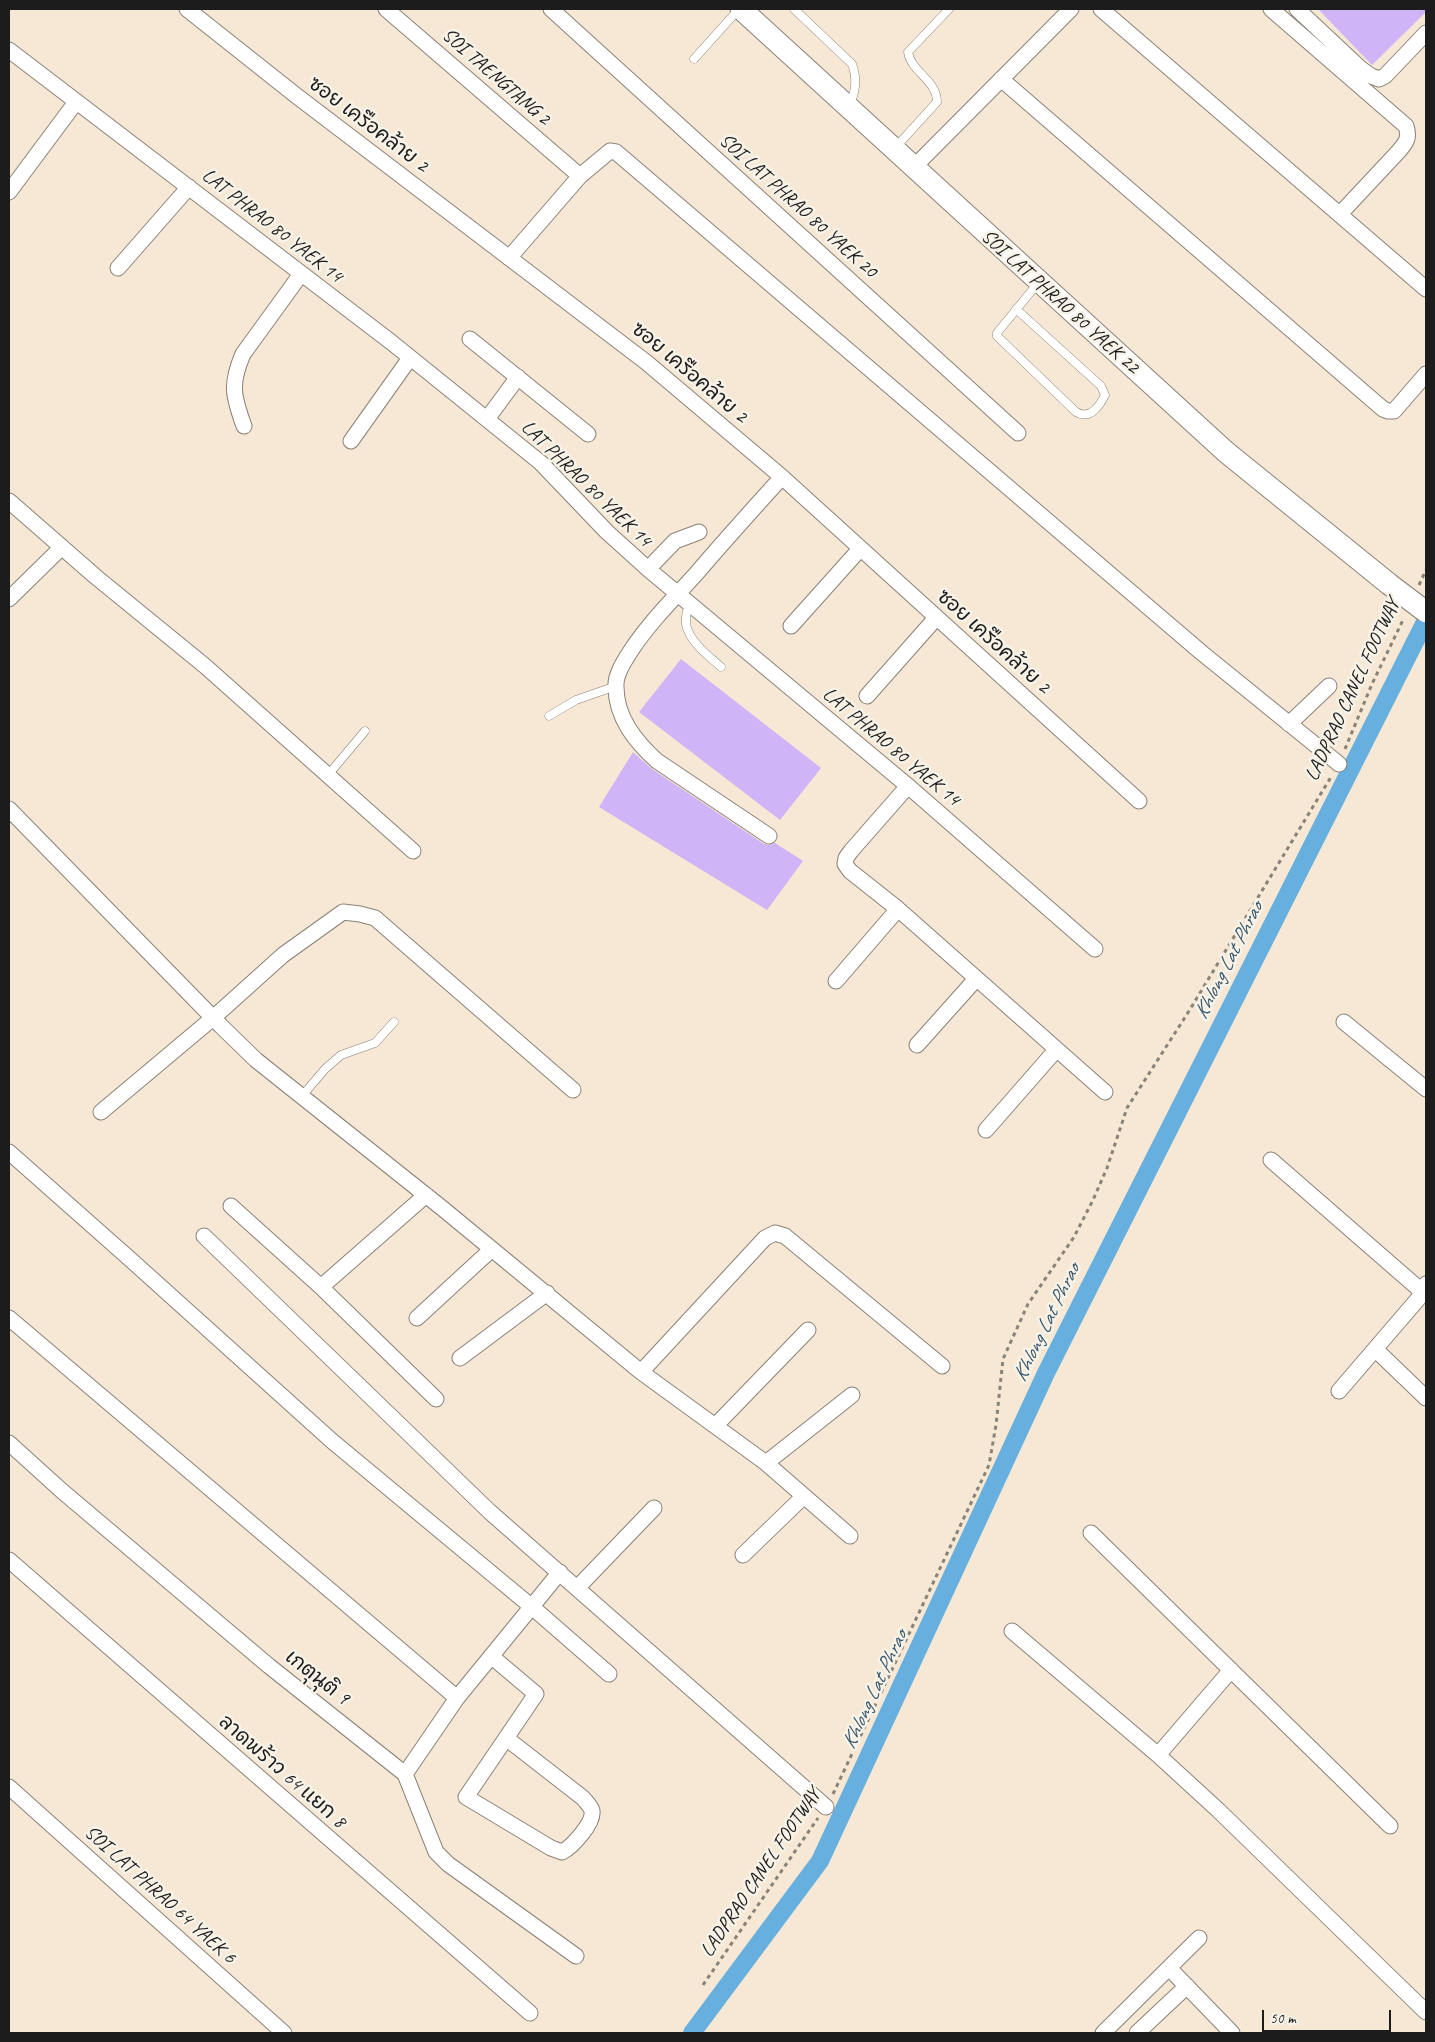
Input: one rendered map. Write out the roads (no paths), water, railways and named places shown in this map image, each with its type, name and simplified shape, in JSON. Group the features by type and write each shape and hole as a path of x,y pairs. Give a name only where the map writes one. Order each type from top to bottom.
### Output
{"street":[{"name":"ซอย เครือคล้าย 2","path":"187,9 298,97 595,321 646,362 782,477 1139,801"},
{"name":"SOI TAENGTANG 2","path":"386,9 580,176"},
{"name":"SOI LAT PHRAO 80 YAEK 20","path":"551,9 1018,433"},
{"name":"SOI LAT PHRAO 80 YAEK 22","path":"740,9 1038,283 1226,452 1389,584 1416,613"},
{"path":"913,168 1071,9"},
{"path":"1102,9 1426,289"},
{"path":"1271,9 1406,126 1409,134 1406,142 1398,152 1340,214"},
{"path":"1297,9 1360,68 1379,79 1385,76 1426,33"},
{"name":"LAT PHRAO 80 YAEK 14","path":"9,50 410,358 542,463 606,532 648,570 908,786 1095,949"},
{"path":"1001,79 1383,408 1388,411 1394,411 1426,374"},
{"path":"9,192 76,102"},
{"path":"509,258 580,176 605,154 610,151 616,152 1202,653 1339,764"},
{"path":"118,268 189,187"},
{"path":"244,426 234,398 233,382 236,368 243,354 301,274"},
{"path":"470,339 588,434"},
{"path":"351,441 410,358"},
{"path":"487,419 518,377"},
{"path":"769,836 657,762 630,732 620,711 616,686 618,673 633,648 677,594 782,477"},
{"path":"9,501 205,666 413,851"},
{"path":"648,570 676,541 699,532"},
{"path":"9,599 62,547"},
{"path":"791,626 860,549"},
{"path":"867,696 936,618"},
{"path":"1289,724 1330,686"},
{"path":"908,786 850,851 845,864 850,871 898,909 1105,1092"},
{"path":"9,809 256,1060 547,1293 641,1372 766,1463 850,1536"},
{"path":"836,981 898,909"},
{"path":"101,1112 213,1018 283,955 343,912 375,918 573,1090"},
{"path":"917,1045 976,979"},
{"path":"1344,1022 1426,1089"},
{"path":"986,1130 1056,1050"},
{"path":"9,1152 332,1441 532,1607 609,1674"},
{"path":"1271,1160 1425,1290 1339,1391"},
{"path":"321,1287 426,1195"},
{"path":"232,1206 321,1287 436,1399"},
{"path":"641,1372 766,1238 775,1233 786,1236 942,1366"},
{"path":"204,1236 490,1512 578,1587 826,1807"},
{"path":"417,1318 492,1249"},
{"path":"460,1358 547,1293"},
{"path":"9,1318 457,1698"},
{"path":"716,1425 808,1330"},
{"path":"1375,1349 1426,1398"},
{"path":"766,1463 852,1395"},
{"name":"เกตุนุติ 9","path":"9,1442 62,1491 269,1666 405,1774 436,1852 448,1864 576,1956"},
{"path":"743,1554 803,1497"},
{"path":"578,1587 654,1508"},
{"path":"1091,1532 1390,1826"},
{"name":"ลาดพร้าว 64 แยก 8","path":"9,1560 530,2014"},
{"path":"405,1774 457,1698 560,1572"},
{"path":"1012,1630 1158,1755 1218,1810 1426,2012"},
{"path":"491,1656 536,1694 506,1738 466,1797 551,1848 562,1852 571,1847 592,1819 592,1809 583,1798 506,1738"},
{"path":"1158,1755 1231,1670"},
{"name":"SOI LAT PHRAO 64 YAEK 6","path":"9,1787 284,2033"},
{"path":"1103,2033 1199,1938"},
{"path":"1170,1968 1232,2033"},
{"path":"1137,2033 1187,1986"}],"lane":[{"path":"694,58 740,9"},
{"path":"794,9 852,64 856,75 856,86 849,108"},
{"path":"894,150 933,109 937,102 937,95 932,86 909,57 908,52 949,9"},
{"path":"1016,309 1101,386 1105,395 1095,411 1088,415 1076,412 1000,340 997,332 1016,309 1038,283"},
{"path":"690,604 686,618 687,629 697,644 721,668"},
{"path":"549,716 576,700 616,686"},
{"path":"328,775 364,731"},
{"path":"302,1096 325,1068 341,1055 375,1043 394,1022"}],"waterway":[{"name":"Khlong Lat Phrao","path":"692,2033 820,1861 1046,1373 1426,620"}]}
